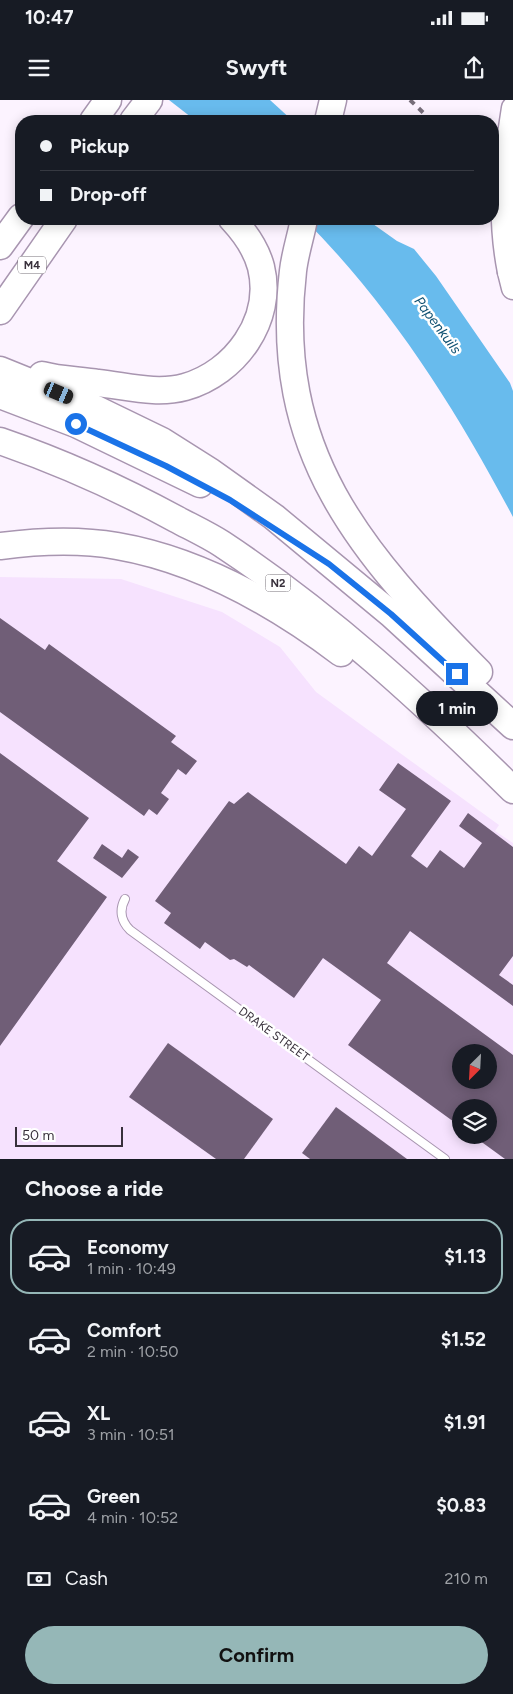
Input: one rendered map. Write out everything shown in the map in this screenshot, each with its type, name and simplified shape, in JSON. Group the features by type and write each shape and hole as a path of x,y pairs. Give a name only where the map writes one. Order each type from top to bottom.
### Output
{"highway":[{"path":"137,115 148,100"},
{"path":"329,115 333,100"},
{"path":"0,246 15,225"},
{"name":"M4","path":"7,301 60,225"},
{"path":"7,301 74,225"},
{"path":"0,365 46,376 153,390 184,387 207,378 239,354 249,339 260,307 263,287 261,268 253,245 237,225"},
{"path":"303,225 293,269 290,330 301,416 312,452 331,490 373,557 410,600 513,707"},
{"path":"0,370 94,408 162,441 274,517 391,614 513,726"},
{"path":"0,395 76,424 166,466 230,500 329,564"},
{"name":"N2","path":"0,441 92,478 146,503 221,543 296,596 373,659 512,788"},
{"path":"0,546 65,541 117,546 171,561 224,581 279,611 331,646 512,788"}],"main road":[{"path":"511,280 502,223 502,192 513,108"}],"lane":[{"name":"DRAKE STREET","path":"125,899 121,908 122,918 130,930 445,1159"}],"shaded area":[{"path":"0,577 121,579 222,612 280,647 316,692 499,825 495,831 513,843 513,1159 0,1159"}],"water":[{"path":"169,100 270,100 286,115 188,115"},
{"name":"Papenkuils","path":"310,225 374,225 397,241 414,249 436,276 510,383 513,391 513,517 468,437 419,360 365,287"}],"building":[{"path":"0,618 45,650 49,644 176,736 171,742 197,761 186,775 178,769 161,793 169,799 157,815 149,809 144,816 0,712"},
{"path":"0,753 89,818 57,861 107,897 0,1046"},
{"path":"398,763 451,801 411,856 427,868 440,850 464,868 482,843 459,826 468,813 513,847 513,956 499,975 513,985 513,1006 410,931 387,963 498,1044 452,1044 452,1089 498,1089 498,1044 513,1055 513,1159 505,1159 484,1144 497,1144 497,1099 452,1099 452,1120 348,1045 381,1000 323,958 294,998 249,965 247,967 234,959 230,960 205,942 200,949 164,923 171,913 155,901 229,801 234,804 248,792 346,864 359,846 372,856 406,809 379,790"},
{"path":"102,844 122,858 128,849 139,857 122,878 93,858"},
{"path":"168,1043 273,1119 244,1159 216,1159 129,1097"},
{"path":"336,1107 407,1159 310,1159 302,1153"}],"railway":[{"path":"410,100 426,115"},
{"path":"499,188 513,201"}],"route":[{"path":"76,424 166,466 230,500 329,564 391,614 457,674"}]}
